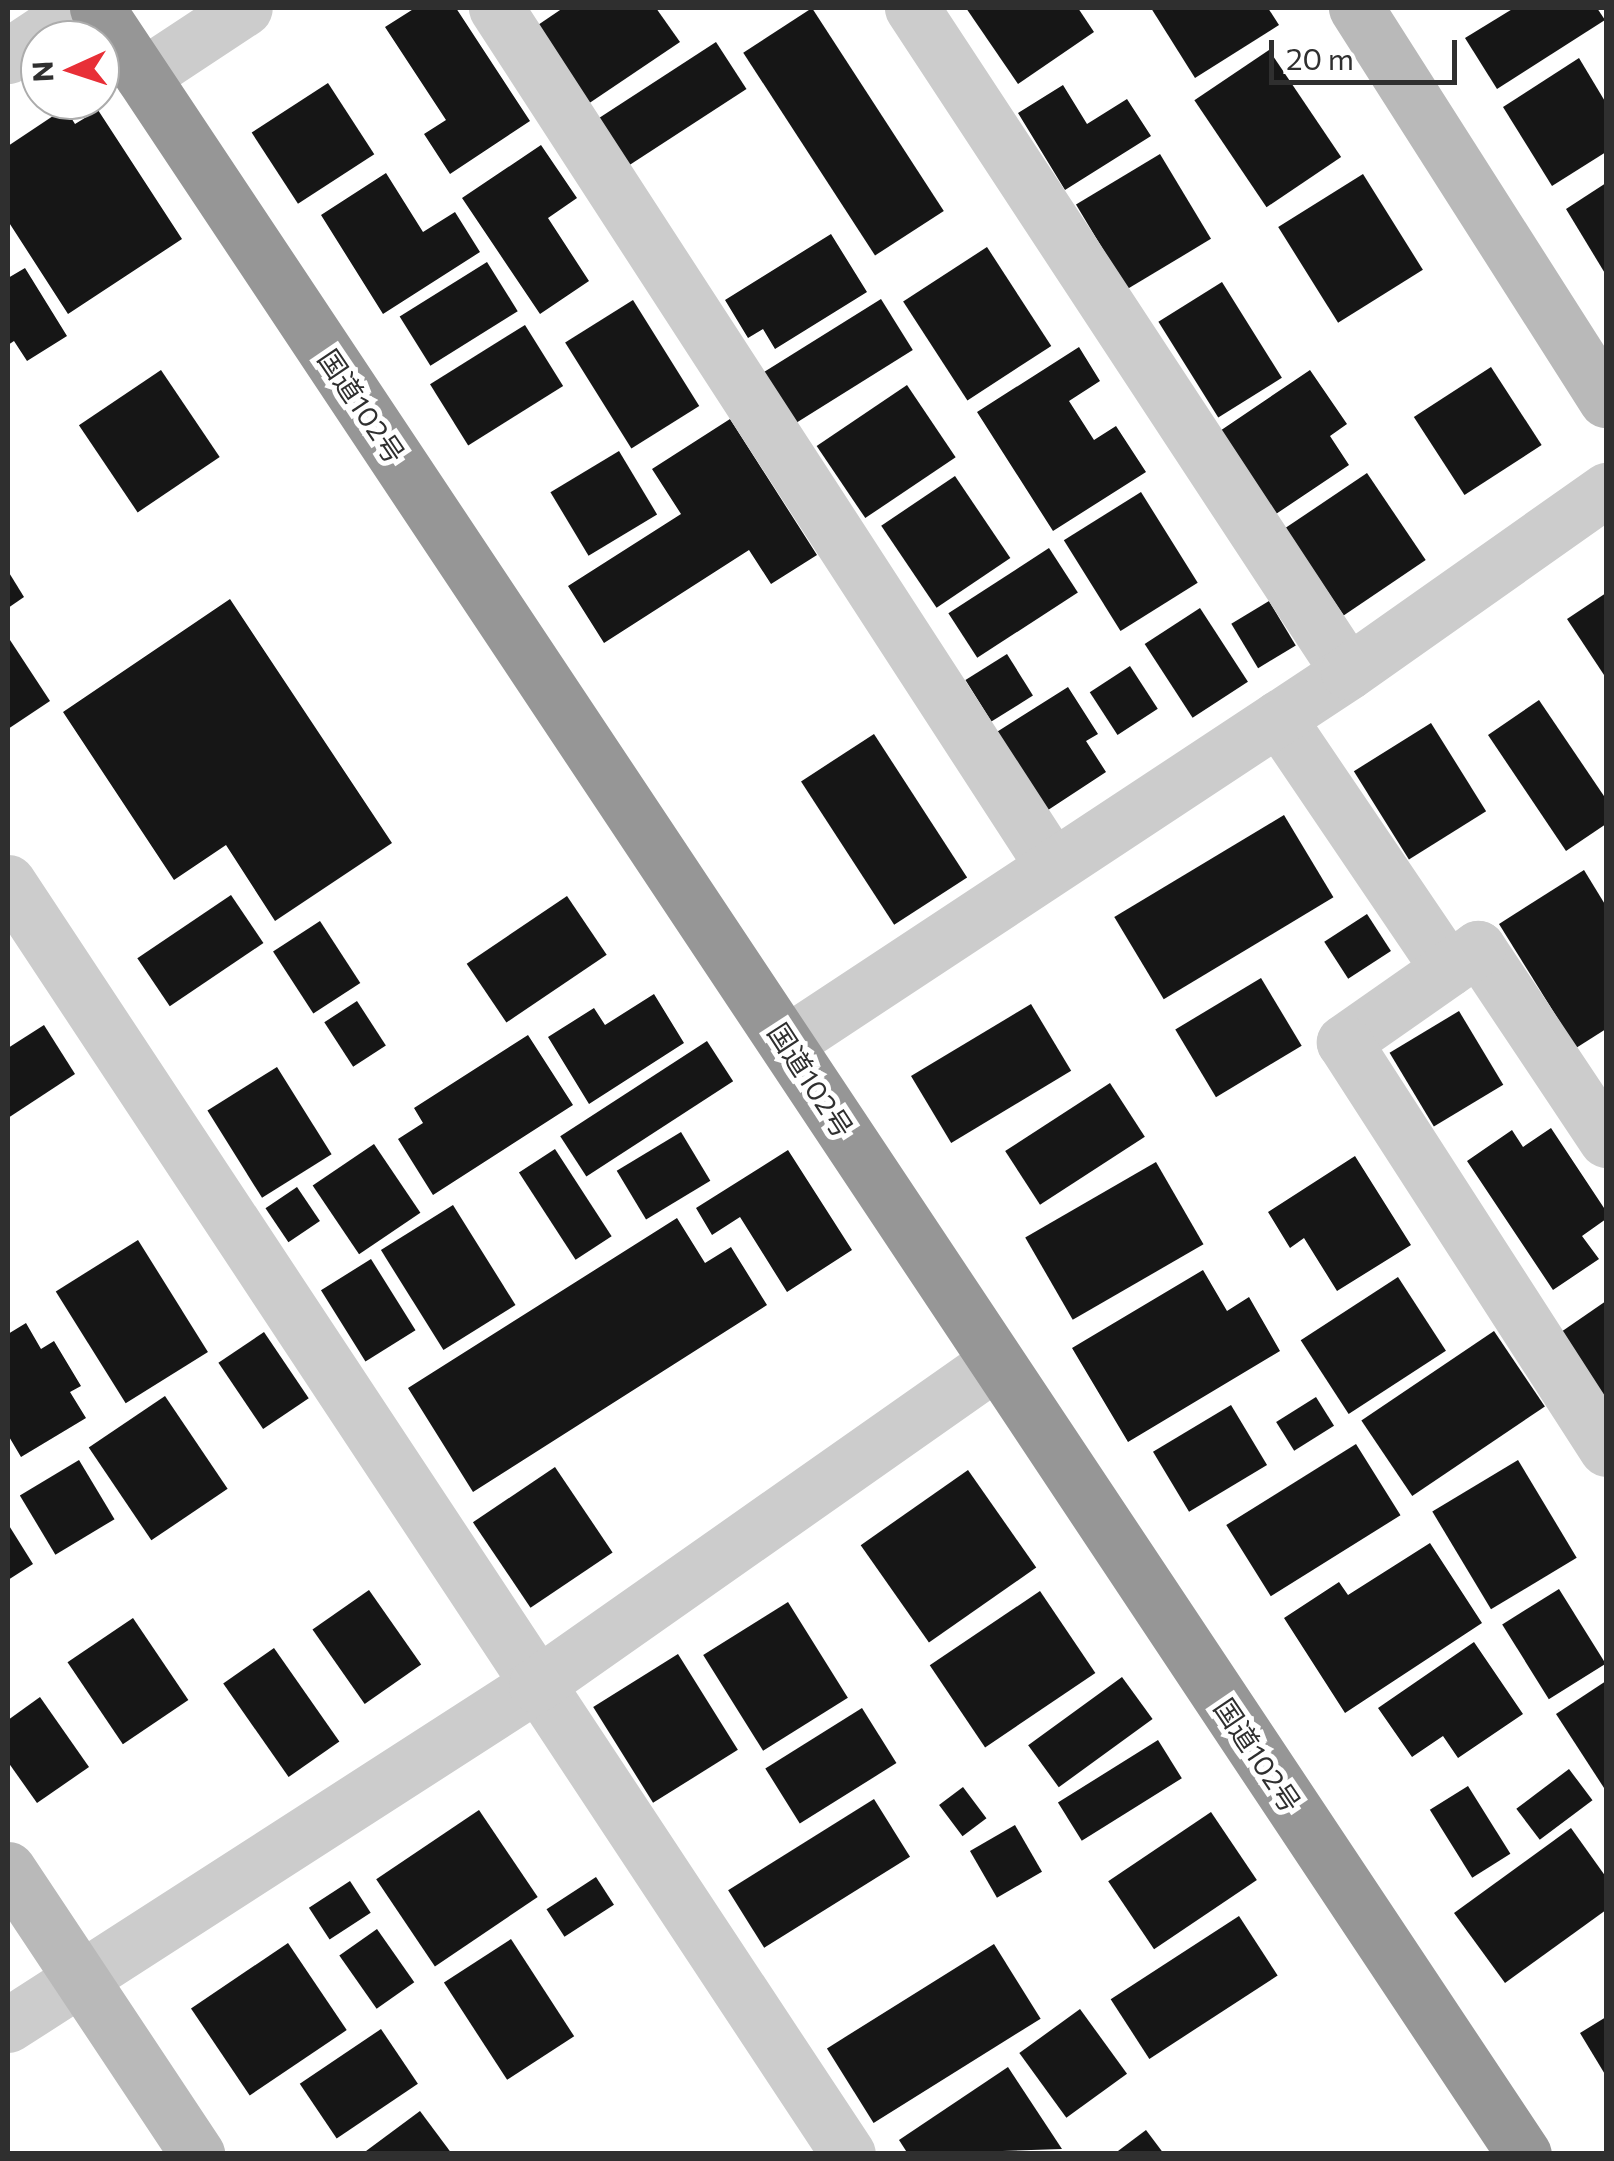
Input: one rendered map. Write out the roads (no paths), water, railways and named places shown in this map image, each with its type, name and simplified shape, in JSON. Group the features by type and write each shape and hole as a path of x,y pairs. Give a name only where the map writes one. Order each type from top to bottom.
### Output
{"highway":[{"name":"国道102号","path":"97,8 1524,2154"}],"street":[{"path":"8,56 80,8"},
{"path":"142,76 244,8"},
{"path":"496,8 1052,866"},
{"path":"912,8 1348,672"},
{"path":"1356,8 1606,400"},
{"path":"786,1043 1348,672 1606,490"},
{"path":"1278,718 1448,969"},
{"path":"8,882 848,2154"},
{"path":"1606,1140 1478,948 1344,1042 1606,1449"},
{"path":"8,2025 536,1685 996,1362"},
{"path":"8,1869 197,2154"}]}
